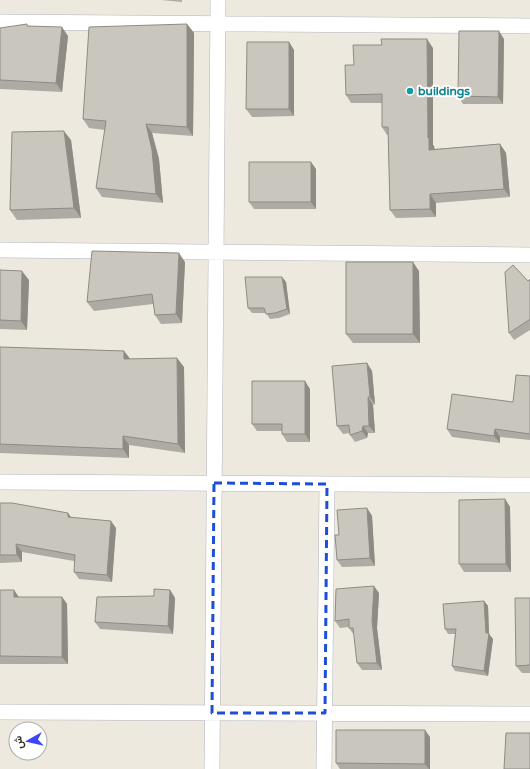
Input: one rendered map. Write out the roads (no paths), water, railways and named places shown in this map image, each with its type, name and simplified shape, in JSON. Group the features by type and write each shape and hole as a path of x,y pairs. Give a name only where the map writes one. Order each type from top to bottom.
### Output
{"street":[{"path":"212,769 218,0"},
{"path":"0,22 530,26"},
{"path":"0,250 530,255"},
{"path":"0,482 530,485"},
{"path":"324,769 327,484"},
{"path":"0,712 530,714"}],"place":[{"name":"buildings","path":"410,91"}]}
